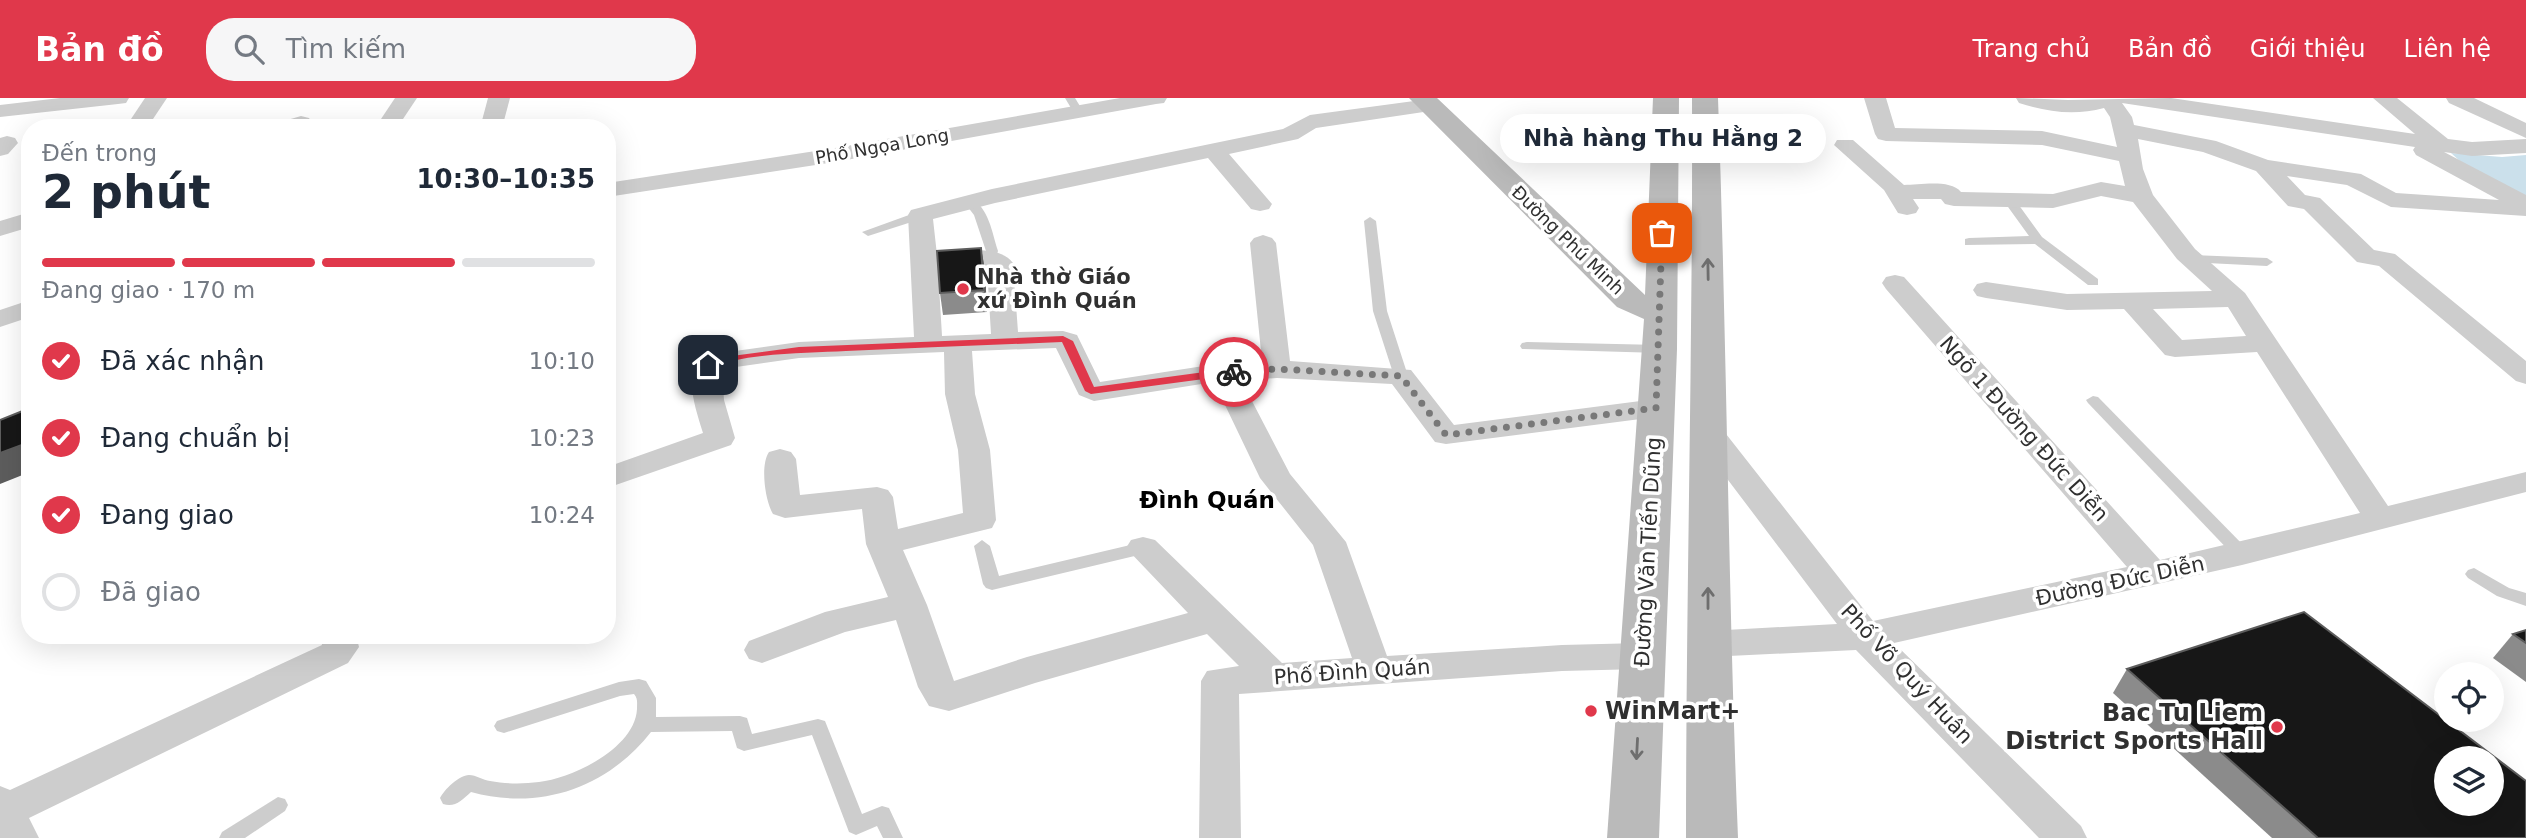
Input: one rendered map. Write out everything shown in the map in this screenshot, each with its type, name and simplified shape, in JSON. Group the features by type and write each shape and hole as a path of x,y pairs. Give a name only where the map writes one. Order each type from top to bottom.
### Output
{"main road":[{"name":"Đường Văn Tiến Dũng","path":"1633,838 1660,332 1666,98"},
{"path":"1705,98 1708,644 1712,838"},
{"name":"Đường Phú Minh","path":"1426,102 1660,332"}],"street":[{"path":"0,111 118,98"},
{"path":"142,119 156,98"},
{"path":"392,119 406,98"},
{"path":"493,119 499,98"},
{"name":"Phố Ngọa Long","path":"616,189 835,155 1074,104 1156,98"},
{"path":"1875,98 1886,134 2042,138 2131,157"},
{"path":"2027,98 2049,106 2087,108 2114,99 2200,104 2327,128 2472,149 2526,146"},
{"path":"2384,98 2441,144"},
{"path":"2456,98 2526,131"},
{"path":"2114,99 2131,157 2131,169 2141,196 2192,259 2235,299 2381,520"},
{"path":"883,544 980,520 974,450 960,394 943,346 925,263 920,215 1290,134 1310,122 1426,102"},
{"path":"2311,108 2327,128"},
{"path":"2124,130 2208,146 2264,166 2353,178 2390,200 2526,207"},
{"path":"2405,139 2526,207"},
{"path":"1845,145 1902,200 1948,192 1954,199 2053,201 2101,189 2141,196"},
{"path":"1212,149 1241,183 1258,197 1260,204"},
{"path":"2264,166 2297,201"},
{"path":"2257,196 2311,203 2366,257 2386,259 2526,375"},
{"path":"0,229 21,222"},
{"path":"1263,243 1277,369"},
{"path":"925,263 987,259 1000,263 1004,342"},
{"name":"Ngõ 1 Đường Đức Diễn","path":"1895,283 2009,416 2059,467 2152,575"},
{"path":"1986,290 2067,303 2235,299"},
{"path":"2131,301 2175,348 2266,343"},
{"path":"0,320 21,312"},
{"path":"616,475 720,438 712,410 709,362 799,350 1068,341 1091,391 1223,372 1277,369 1401,376 1446,435 1656,408"},
{"path":"1223,372 1276,478 1329,542 1374,670"},
{"name":"Phố Võ Quý Huân","path":"1708,432 1865,636 2066,838"},
{"path":"780,459 785,507 877,497 883,544 909,605 942,696 959,696 1027,671 1214,619"},
{"name":"Đường Đức Diễn","path":"1708,644 1865,636 2152,575 2526,482"},
{"path":"1143,548 1273,677"},
{"path":"762,650 838,621 909,605"},
{"path":"7,817 335,654 340,644"},
{"name":"Phố Đình Quán","path":"1220,838 1220,681 1562,658 1641,656"}],"lane":[{"path":"2009,200 2038,240 2093,282"},
{"path":"970,202 980,214 992,251"},
{"path":"868,232 920,215"},
{"path":"1370,221 1380,312 1401,376"},
{"path":"1969,242 2038,240"},
{"path":"2192,259 2267,262"},
{"path":"1527,346 1660,332"},
{"path":"2093,400 2242,554"},
{"path":"982,546 992,584 1143,548"},
{"path":"2473,574 2503,593 2526,600"},
{"path":"450,798 468,783 490,792 517,794 553,788 604,766 636,739 646,725 647,698 639,686 595,695 504,726"},
{"path":"646,725 740,723 744,743 818,726 856,826 882,814 894,838"},
{"path":"229,838 278,805"}],"water":[{"path":"2451,153 2502,157 2526,155 2526,200 2473,173"}],"building":[{"path":"981,248 984,290 940,293 937,251"},
{"path":"21,412 21,445 0,453 0,420"},
{"name":"Bac Tu Liem District Sports Hall","path":"2304,612 2434,711 2434,732 2462,732 2480,746 2434,746 2434,816 2504,816 2504,764 2526,781 2526,838 2318,838 2127,669"},
{"path":"2526,630 2526,643 2513,634"}],"way so far":[{"path":"1234,372 1277,369 1401,376 1446,435 1656,408 1662,233"}],"place":[{"name":"Nhà hàng Thu Hằng 2","path":"1662,233"},
{"name":"Nhà thờ Giáo xứ Đình Quán","path":"963,289"},
{"name":"WinMart+","path":"1591,711"},
{"name":"Bac Tu Liem District Sports Hall","path":"2277,727"}],"district":[{"name":"Đình Quán","path":"1207,500"}],"route":[{"path":"708,365 709,362 743,356 799,350 1063,339 1068,341 1091,391 1234,372"}]}
